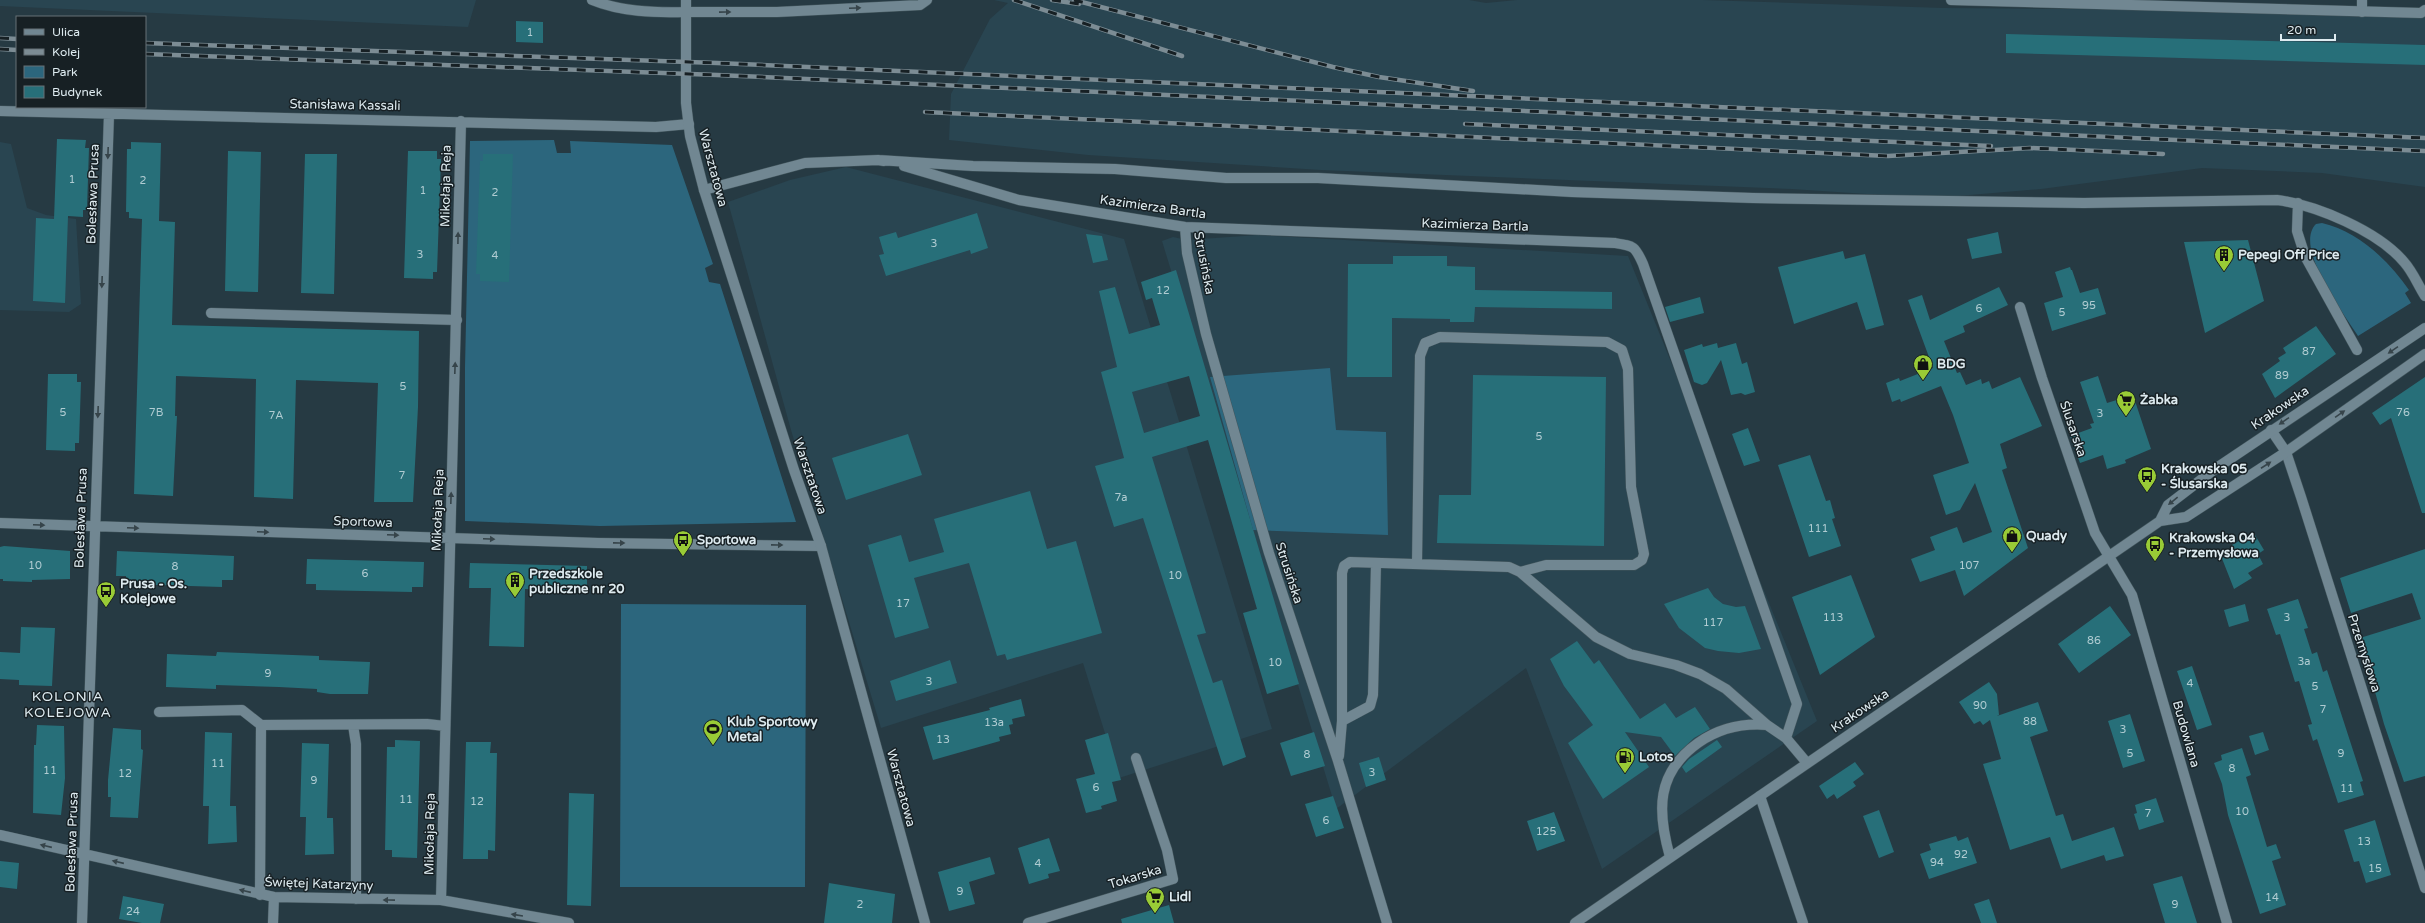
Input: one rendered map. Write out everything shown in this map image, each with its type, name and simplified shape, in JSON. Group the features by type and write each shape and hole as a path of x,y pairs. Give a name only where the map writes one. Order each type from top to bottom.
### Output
{"street":[{"path":"592,0 611,7 663,13 777,12 920,5 927,0"},
{"name":"Warsztatowa","path":"686,0 689,124 704,190 794,470 821,546 925,923"},
{"path":"1951,0 2187,2 2362,12 2424,12"},
{"path":"2362,0 2362,12"},
{"name":"Stanisława Kassali","path":"0,111 461,121 656,127 689,124"},
{"name":"Bolesława Prusa","path":"82,923 94,527 109,114"},
{"name":"Mikołaja Reja","path":"441,900 461,121"},
{"path":"878,160 972,166 1115,169 1226,178 1318,178 1572,192 1745,197 2084,203 2262,200 2298,203 2340,220 2375,238 2404,262 2425,296"},
{"name":"Kazimierza Bartla","path":"704,190 805,163 878,160 930,173 1019,200 1184,227 1615,243 1632,246 1637,250 1643,264 1797,704 1786,738"},
{"path":"2298,203 2297,232 2305,256 2356,350"},
{"name":"Strusińska","path":"1184,227 1187,253 1206,334 1264,538 1338,761 1387,923"},
{"name":"Ślusarska","path":"2020,307 2042,378 2096,533 2109,556"},
{"path":"211,313 457,320"},
{"name":"Krakowska","path":"2160,521 2168,505 2214,469 2425,328"},
{"path":"1417,564 1420,356 1425,343 1440,337 1607,342 1622,350 1628,369 1631,487 1644,554 1642,560 1634,565 1546,565 1520,572"},
{"name":"Krakowska","path":"1575,923 2160,521 2186,516 2286,452 2425,354"},
{"name":"Przemysłowa","path":"2271,430 2286,452 2425,888"},
{"name":"Sportowa","path":"0,523 598,543 821,546"},
{"name":"Budowlana","path":"2109,556 2132,595 2227,923"},
{"path":"1338,761 1342,721 1342,573 1344,566 1350,562 1510,567 1520,572 1596,636 1630,654 1676,665 1700,674 1726,689 1767,725 1786,738 1807,764"},
{"path":"1342,721 1370,706 1373,695 1376,563"},
{"path":"159,712 242,710 261,725 427,724 445,726"},
{"path":"1670,858 1663,834 1661,812 1666,784 1672,767 1682,755 1706,738 1732,727 1747,724 1767,725"},
{"path":"260,895 261,725"},
{"path":"353,725 356,744 356,899"},
{"name":"Tokarska","path":"1028,923 1173,879 1167,850 1136,758"},
{"path":"1760,796 1803,923"},
{"name":"Świętej Katarzyny","path":"0,835 260,895 274,897 441,900 470,907 570,923"},
{"path":"273,923 274,897"}],"shaded area":[{"path":"0,0 476,0 468,27 0,6"},
{"path":"994,0 1469,0 1486,3 1517,0 1703,0 1943,8 2425,12 2425,187 2322,173 2202,168 2041,189 1958,196 1897,196 1792,189 1321,170 1088,155 949,140 951,94 990,19 1008,3"},
{"path":"0,142 11,144 27,208 46,215 76,219 81,304 69,312 0,310"},
{"path":"846,167 1124,239 1272,729 1119,778 1083,663 881,728 791,430 728,202 790,180"},
{"path":"1258,235 1628,256 1817,721 1602,869 1526,668 1336,809 1162,241 1173,237 1187,240"},
{"path":"1330,368 1336,430 1386,432 1388,535 1253,530 1210,377"}],"green space":[{"path":"554,140 557,153 571,153 570,141 672,145 713,264 705,268 709,282 720,284 796,522 600,526 465,521 465,367 470,141"},
{"path":"2322,223 2348,233 2372,249 2392,268 2409,290 2405,293 2411,303 2358,336 2332,297 2315,264 2311,248 2311,235 2316,224"},
{"name":"Klub Sportowy Metal","path":"621,604 806,605 805,887 620,887"}],"building":[{"path":"516,21 543,22 543,43 516,42"},
{"path":"2006,34 2425,45 2425,65 2006,53"},
{"path":"57,139 86,140 85,148 89,148 87,210 83,210 83,217 68,216 65,303 33,301 36,218 54,219"},
{"path":"131,142 161,143 159,221 175,222 172,325 419,331 418,407 413,502 374,502 378,383 296,380 293,499 254,497 256,379 176,376 175,416 177,416 173,496 134,494 142,219 129,218 129,212 126,212 127,149 131,149"},
{"path":"228,151 261,152 258,292 225,291"},
{"path":"408,151 437,151 437,159 441,159 437,272 433,272 433,279 404,278"},
{"path":"305,154 337,154 334,294 301,293"},
{"path":"483,154 513,154 509,282 480,281 480,274 476,274 480,161 483,161"},
{"path":"977,213 988,248 971,254 970,250 886,276 879,255 884,254 879,237 896,232 898,238"},
{"path":"1998,232 2002,253 1972,259 1967,239"},
{"path":"1086,234 1102,236 1108,260 1093,263"},
{"name":"Pepegi Off Price","path":"2248,240 2264,301 2205,333 2184,242"},
{"path":"1843,251 1845,259 1865,254 1884,325 1866,330 1857,302 1794,324 1778,267"},
{"path":"1393,256 1447,256 1447,266 1475,267 1475,290 1612,292 1612,309 1475,307 1474,322 1450,322 1450,319 1392,318 1392,377 1347,377 1348,264 1393,264"},
{"path":"2070,267 2080,293 2098,288 2106,314 2052,331 2044,303 2063,297 2055,272"},
{"path":"1176,270 1299,684 1267,694 1243,613 1257,609 1208,440 1152,457 1206,633 1197,635 1213,683 1222,680 1246,757 1223,766 1143,518 1114,527 1095,466 1124,458 1101,372 1117,367 1099,291 1115,287 1129,334 1160,325 1152,298 1146,300 1141,282","holes":["1189,376 1200,416 1144,433 1132,392"]},
{"path":"1999,287 2008,305 1963,326 1965,332 1944,341 1957,373 1960,372 1966,385 1981,379 1982,384 1989,381 1992,389 2020,377 2042,426 2000,444 2007,468 2002,470 2028,548 1964,596 1955,570 1920,582 1911,559 1935,550 1930,537 1957,527 1963,543 1992,532 1975,483 1960,510 1946,515 1933,475 1969,463 1953,415 1941,386 1901,402 1900,399 1892,402 1886,383 1899,378 1900,381 1933,368 1908,300 1922,295 1930,320"},
{"path":"1700,297 1704,313 1670,322 1665,307"},
{"path":"2316,326 2336,354 2275,398 2262,374 2280,361 2278,358 2286,353 2283,348"},
{"path":"1717,343 1718,348 1736,343 1742,364 1747,362 1755,392 1745,395 1741,393 1731,395 1721,360 1707,383 1702,385 1694,382 1684,350 1702,344 1703,347"},
{"path":"48,374 77,374 77,382 81,382 79,443 75,443 75,451 46,450"},
{"path":"1473,375 1606,377 1604,546 1437,543 1439,495 1471,495"},
{"path":"2098,376 2107,403 2133,395 2151,449 2125,460 2126,463 2107,469 2103,455 2080,463 2070,436 2092,428 2090,424 2094,423 2080,382"},
{"path":"2425,377 2425,513 2422,513 2391,418 2380,425 2372,413"},
{"path":"1748,428 1760,461 1744,466 1732,434"},
{"path":"908,434 922,475 846,500 832,458"},
{"path":"1810,455 1826,501 1830,500 1835,518 1832,519 1841,546 1809,557 1778,465"},
{"path":"1030,491 1047,549 1076,541 1102,633 1007,660 1005,654 997,656 969,563 914,578 929,628 895,638 868,545 901,535 909,562 944,552 934,519"},
{"path":"2255,535 2264,550 2258,554 2263,564 2248,573 2252,578 2234,589 2221,556 2232,548 2232,545 2244,538 2246,541"},
{"path":"4,546 70,551 70,579 32,580 32,582 3,581 3,579 0,579 0,547"},
{"path":"2425,549 2425,776 2404,782 2384,724 2360,638 2421,619 2412,593 2351,613 2340,578"},
{"path":"117,551 234,556 233,580 222,580 222,587 126,584 126,576 116,576"},
{"path":"307,559 424,562 423,587 412,587 412,592 316,590 316,584 306,584"},
{"name":"Przedszkole publiczne nr 20","path":"470,563 587,566 587,591 525,589 524,647 489,646 491,588 469,588"},
{"path":"1851,575 1875,637 1820,675 1792,597"},
{"path":"1708,588 1714,597 1723,604 1736,607 1745,606 1761,649 1739,653 1705,648 1679,628 1664,604"},
{"path":"2298,599 2308,628 2304,629 2312,654 2317,652 2323,672 2327,670 2363,781 2360,782 2364,795 2338,803 2317,739 2313,741 2308,725 2312,724 2299,681 2295,682 2280,634 2276,635 2267,609"},
{"path":"2245,604 2249,621 2229,627 2224,610"},
{"path":"2110,606 2131,635 2079,673 2058,644"},
{"path":"21,627 55,628 52,686 19,685 19,680 0,679 0,652 20,653"},
{"path":"1577,641 1594,664 1599,660 1640,719 1665,703 1676,718 1695,707 1710,729 1694,738 1675,756 1661,737 1625,732 1649,767 1603,799 1568,743 1593,725 1564,686 1550,659"},
{"path":"217,652 319,656 319,660 370,662 368,694 330,694 317,692 317,689 279,687 216,685 216,689 166,687 167,654 216,656"},
{"path":"950,660 957,683 896,701 890,681"},
{"path":"2192,666 2212,725 2197,730 2177,671"},
{"path":"1989,682 1997,694 1999,715 1997,716 2038,702 2048,731 2030,737 2056,816 2063,814 2072,841 2114,827 2124,856 2106,861 2104,855 2061,869 2050,837 2010,850 1983,764 2001,759 1990,720 1983,725 1980,721 1974,724 1959,702"},
{"path":"1021,699 1025,716 1012,719 1013,724 1009,725 1011,734 999,737 1000,741 933,760 923,727 990,710 989,708"},
{"path":"2130,714 2145,761 2123,768 2108,721"},
{"path":"37,725 64,726 65,778 61,815 33,813 34,745 36,745"},
{"path":"113,728 141,730 141,749 143,750 138,818 110,817 111,797 108,797 108,780"},
{"path":"205,732 232,733 230,806 236,806 237,842 208,844 209,806 203,806"},
{"path":"1314,732 1325,766 1291,776 1280,743"},
{"path":"2263,732 2269,750 2255,755 2249,736"},
{"path":"1108,733 1121,780 1112,782 1117,801 1101,806 1102,809 1086,813 1076,779 1095,774 1085,740"},
{"path":"395,740 420,741 417,858 392,857 392,850 385,850 387,747 395,747"},
{"path":"1717,740 1722,747 1686,773 1682,767 1689,759"},
{"path":"466,742 491,742 490,753 497,753 495,851 488,850 488,859 463,859"},
{"path":"302,743 329,744 327,818 333,818 334,854 305,855 306,817 300,817"},
{"path":"2242,748 2251,775 2246,777 2267,847 2276,844 2281,858 2272,861 2286,905 2260,914 2228,815 2222,784 2214,763 2222,760 2221,755"},
{"path":"1379,757 1386,780 1366,787 1359,763"},
{"path":"1855,762 1864,774 1853,782 1856,786 1837,799 1834,794 1827,799 1819,786"},
{"path":"569,793 594,794 591,906 567,905"},
{"path":"1333,796 1344,828 1316,837 1305,804"},
{"path":"2156,798 2164,822 2139,830 2134,814 2137,813 2135,805"},
{"path":"1879,810 1894,852 1879,858 1863,816"},
{"path":"1554,812 1565,841 1537,851 1527,821"},
{"path":"2375,820 2391,875 2366,883 2359,861 2354,862 2344,830"},
{"path":"1956,836 1958,841 1968,837 1977,863 1929,879 1920,854 1931,850 1929,844"},
{"path":"1049,838 1060,871 1048,874 1049,878 1029,884 1018,848"},
{"path":"990,857 995,874 969,882 975,904 949,911 938,872"},
{"path":"0,861 19,863 17,889 0,887"},
{"path":"2182,876 2197,923 2165,923 2153,884"},
{"path":"829,883 895,894 892,923 824,923"},
{"path":"123,896 164,904 160,923 142,923 119,919"},
{"path":"1989,899 1997,923 1981,923 1974,904"},
{"name":"Lidl","path":"1169,905 1174,923 1122,923 1121,919"}],"railway":[{"path":"1014,0 1182,56"},
{"path":"1052,0 1079,4"},
{"path":"1074,0 1333,67 1379,77 1473,91"},
{"path":"0,38 16,39"},
{"path":"146,43 717,63 2425,138"},
{"path":"0,49 16,50"},
{"path":"146,54 717,75 2425,151"},
{"path":"925,112 1888,156 2030,148 2163,154"},
{"path":"1465,124 1991,146"}],"place":[{"name":"Pepegi Off Price","path":"2224,272"},
{"name":"BDG","path":"1923,381"},
{"name":"Żabka","path":"2126,417"},
{"name":"Krakowska 05 - Ślusarska","path":"2147,493"},
{"name":"Quady","path":"2012,553"},
{"name":"Sportowa","path":"683,557"},
{"name":"Krakowska 04 - Przemysłowa","path":"2155,562"},
{"name":"Przedszkole publiczne nr 20","path":"515,598"},
{"name":"Prusa - Os. Kolejowe","path":"106,608"},
{"name":"Klub Sportowy Metal","path":"713,746"},
{"name":"Lotos","path":"1625,774"},
{"name":"Lidl","path":"1155,914"}],"district":[{"name":"KOLONIA KOLEJOWA","path":"68,704"}]}
